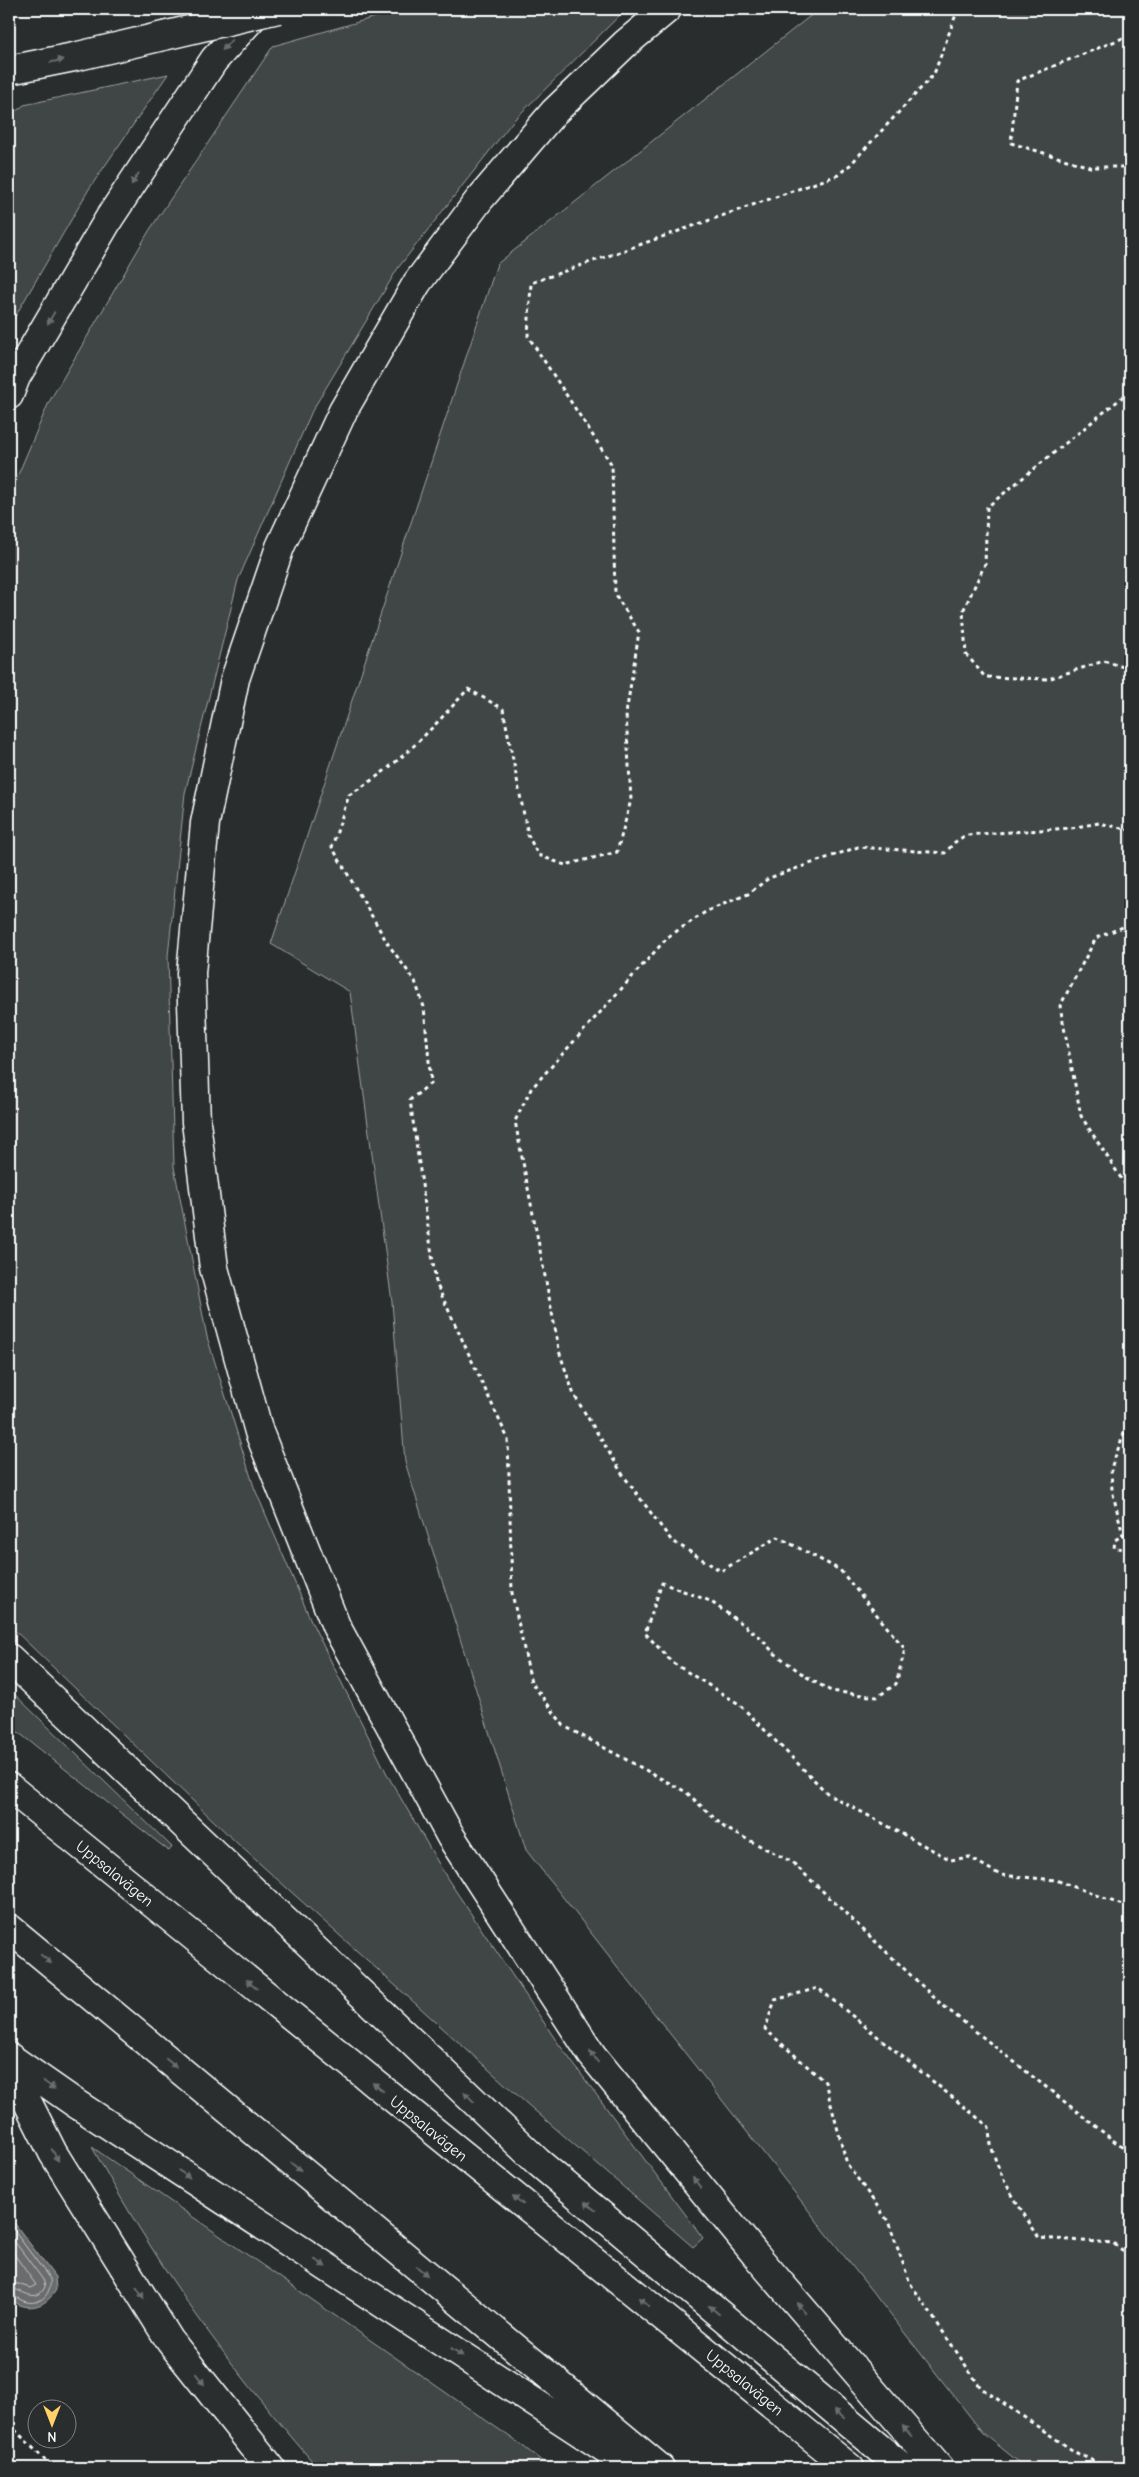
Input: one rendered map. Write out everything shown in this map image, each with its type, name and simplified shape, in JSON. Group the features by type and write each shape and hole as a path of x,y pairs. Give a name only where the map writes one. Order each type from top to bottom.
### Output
{"highway":[{"path":"9,395 16,377 110,217 214,60 260,9"},
{"path":"9,70 74,57 278,9"},
{"path":"667,9 626,44 554,112 479,200 417,283 343,411 280,547 235,678 205,823 191,973 196,1122 214,1268 259,1432 336,1626 451,1838 592,2055 755,2254 939,2468"},
{"path":"9,1658 538,2162 903,2468"},
{"name":"Uppsalavägen","path":"9,1787 850,2468"},
{"path":"9,1928 660,2468"},
{"path":"9,2057 75,2103 635,2468"},
{"path":"9,2065 53,2153 170,2341 271,2468"}],"path":[{"path":"958,9 934,74 850,165 838,175 531,283 528,336 612,464 614,594 639,632 626,714 631,800 617,852 564,865 538,855 528,835 503,709 468,689 418,744 374,780 349,795 332,847 388,944 415,981 424,1007 431,1083 410,1100 436,1283 508,1439 512,1593 531,1682 564,1726 686,1792 725,1828 792,1862 941,2004 1123,2148 1130,2157"},
{"path":"1130,35 1017,81 1011,143 1090,168 1130,168"},
{"path":"1130,391 987,507 985,564 963,610 966,654 985,677 1048,678 1104,661 1130,669"},
{"path":"1130,830 1099,823 1072,828 966,835 955,842 945,853 858,847 768,878 748,894 707,911 668,937 531,1089 515,1121 560,1354 574,1395 623,1475 665,1533 671,1540 721,1571 778,1537 840,1570 905,1649 896,1684 877,1697 831,1691 805,1676 773,1652 760,1637 710,1601 662,1583 645,1633 672,1663 739,1704 828,1794 951,1860 969,1858 1000,1875 1056,1880 1130,1908"},
{"path":"1130,924 1096,938 1060,1006 1081,1116 1130,1192"},
{"path":"1130,1417 1111,1468 1112,1490 1123,1535 1115,1540 1114,1548 1130,1549"},
{"path":"1130,1672 1128,1676 1130,1705"},
{"path":"1108,2468 1075,2452 981,2388 910,2283 888,2221 847,2164 825,2082 765,2028 775,2000 818,1988 989,2127 990,2144 1009,2189 1039,2238 1113,2243 1130,2256"},
{"path":"9,2424 53,2468"}],"shaded area":[{"path":"404,9 626,9 513,121 398,268 312,411 238,580 185,793 168,956 174,1167 207,1337 254,1487 312,1623 388,1776 447,1878 555,2039 703,2238 693,2247 526,2103 238,1844 9,1625 9,496 49,402 149,231 273,46"},
{"path":"819,9 1130,9 1130,2468 1026,2468 983,2433 526,1850 405,1462 392,1302 350,992 271,944 497,264"},
{"path":"168,74 89,189 9,327 9,117 24,105"},
{"path":"9,1689 172,1847 169,1851 9,1725"},
{"path":"92,2147 520,2444 551,2468 318,2468 272,2414 207,2330 133,2219"}],"water":[{"path":"9,2216 55,2277 56,2290 52,2296 35,2306 22,2306 9,2298"}]}
